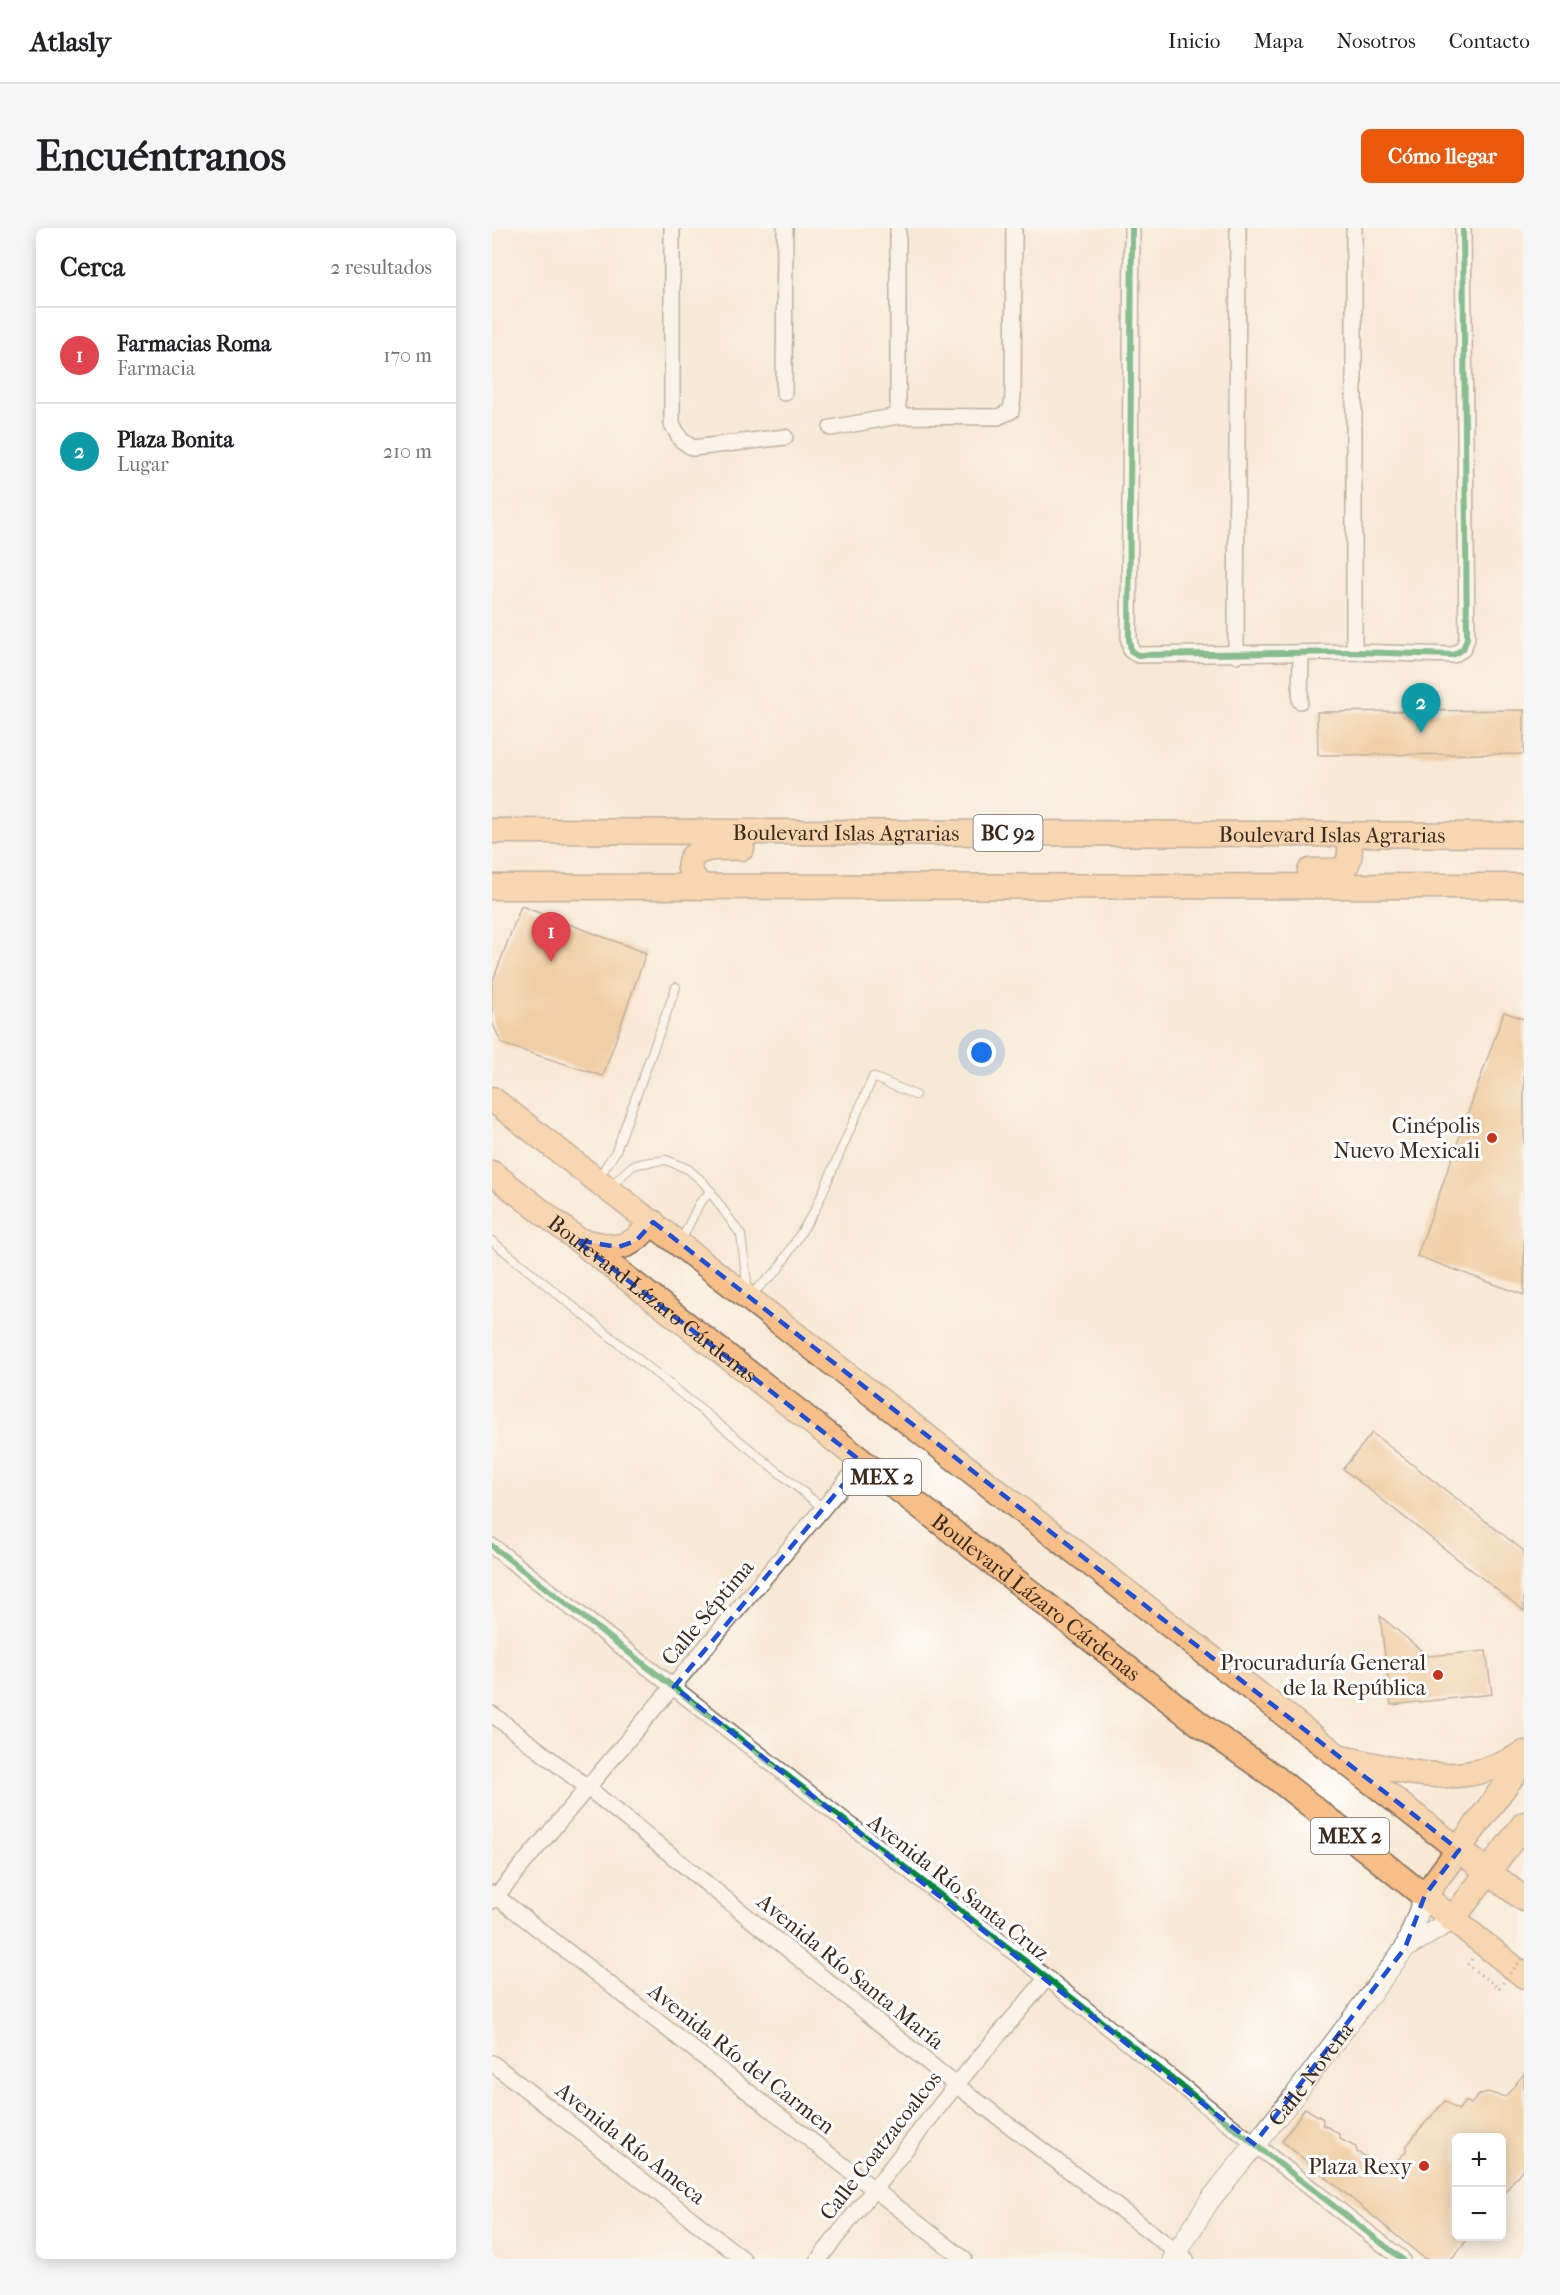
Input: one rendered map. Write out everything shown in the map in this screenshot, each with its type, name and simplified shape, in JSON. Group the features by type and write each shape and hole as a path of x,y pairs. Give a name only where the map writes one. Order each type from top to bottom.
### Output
{"main road":[{"name":"Boulevard Islas Agrarias","path":"492,831 1524,835"},
{"path":"702,887 692,878 689,870 690,861 697,852 710,848 821,848 841,832"},
{"path":"1242,886 1276,872 1335,871 1344,868 1350,860 1350,835"},
{"path":"492,887 1524,886"},
{"name":"MEX 2","path":"492,1099 1524,1899"},
{"name":"Boulevard Lázaro Cárdenas","path":"492,1173 1201,1725 1275,1778 1524,1976"},
{"path":"576,1240 618,1247 628,1246 636,1241 653,1222"},
{"path":"1341,1758 1439,1776 1485,1772 1505,1765 1524,1753"},
{"name":"Calle Novena","path":"1425,1895 1524,1760"},
{"name":"Calle Novena","path":"1452,1920 1524,1824"}],"street":[{"path":"672,228 672,424 681,440 693,448 785,437"},
{"path":"783,393 785,228"},
{"path":"898,228 898,416"},
{"path":"831,428 898,416 998,417 1011,411 1014,228"},
{"path":"1132,228 1129,627 1131,651 1138,655 1354,652 1453,655 1463,649 1467,638 1463,228"},
{"path":"1236,655 1238,228"},
{"path":"1354,228 1354,652"},
{"path":"1300,701 1301,653"},
{"name":"Calle Séptima","path":"493,1897 674,1687 862,1462"},
{"name":"Avenida Río Santa Cruz","path":"492,1546 1047,1977 1254,2144 1402,2259"},
{"name":"Avenida Río Santa María","path":"492,1714 588,1788 956,2085 1179,2257"},
{"name":"Calle Novena","path":"1179,2257 1210,2200 1295,2095 1405,1948 1425,1895"},
{"name":"Avenida Río del Carmen","path":"493,1897 964,2259"},
{"name":"Calle Novena","path":"1405,1948 1452,1920"},
{"name":"Calle Coatzacoalcos","path":"819,2259 956,2085 1047,1977"},
{"name":"Avenida Río Ameca","path":"492,2063 743,2259"}],"lane":[{"path":"604,1184 676,987"},
{"path":"748,1297 777,1270 814,1210 873,1077 915,1095"},
{"path":"604,1184 632,1166 666,1160 698,1176 741,1235 748,1297"},
{"path":"680,1244 699,1204 711,1191"},
{"path":"492,1242 823,1508"}],"path":[{"path":"1467,1965 1499,1988 1524,1956"}],"highlighted area":[{"path":"653,1222 1459,1850 1425,1895 1405,1948 1254,2144 674,1687 862,1462 576,1240 618,1247 636,1241"}],"building":[{"path":"1524,710 1524,754 1318,755 1317,712"},
{"path":"521,906 646,953 603,1076 502,1044 492,1022 492,983"},
{"name":"Cinépolis Nuevo Mexicali","path":"1504,1012 1524,1019 1524,1295 1417,1256"},
{"path":"1372,1433 1524,1551 1524,1611 1343,1469"},
{"name":"Procuraduría General de la República","path":"1380,1616 1428,1656 1486,1651 1492,1694 1391,1705"},
{"name":"Plaza Rexy","path":"1524,2074 1524,2167 1506,2191 1506,2133 1452,2133 1452,2241 1466,2241 1452,2259 1425,2259 1282,2141 1305,2108 1323,2119 1323,2125 1340,2135 1340,2139 1356,2147 1357,2152 1372,2160 1372,2164 1386,2171 1406,2152 1406,2147 1418,2131 1445,2101 1458,2110 1466,2101 1471,2104 1479,2095 1487,2092 1505,2097"}],"cycle path":[{"path":"1132,228 1129,639 1131,651 1138,655 1354,652 1453,655 1463,649 1467,638 1463,228"},
{"path":"492,1546 1047,1978 1402,2259"}],"place":[{"name":"Plaza Bonita","path":"1421,733"},
{"name":"Farmacias Roma","path":"551,962"},
{"name":"Cinépolis Nuevo Mexicali","path":"1492,1138"},
{"name":"Procuraduría General de la República","path":"1438,1675"},
{"name":"Plaza Rexy","path":"1424,2166"}]}
